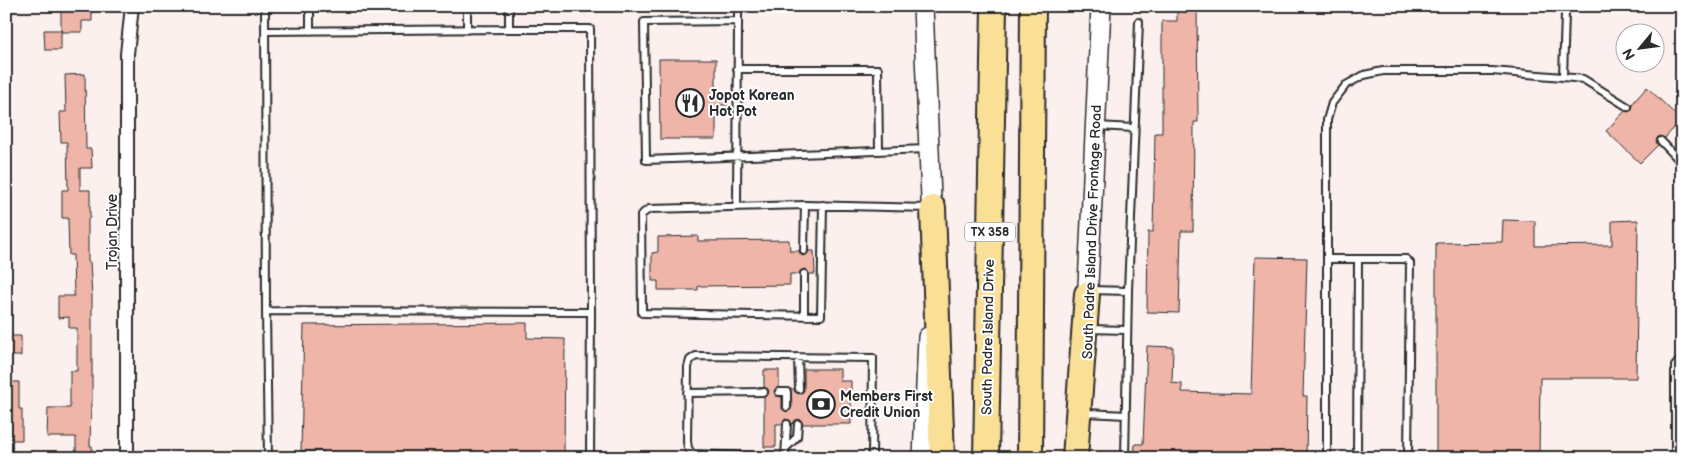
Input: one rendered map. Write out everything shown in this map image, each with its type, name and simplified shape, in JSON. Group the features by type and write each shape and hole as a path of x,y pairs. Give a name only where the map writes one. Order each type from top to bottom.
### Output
{"highway":[{"name":"South Padre Island Drive","path":"986,458 994,6"},
{"name":"TX 358","path":"1030,458 1033,6"},
{"path":"933,208 942,458"},
{"path":"1075,458 1087,292"}],"main road":[{"path":"923,6 933,208 923,458"},
{"name":"South Padre Island Drive Frontage Road","path":"1087,458 1087,292 1102,6"}],"street":[{"name":"Trojan Drive","path":"127,458 127,54 132,6"}],"lane":[{"path":"265,6 268,458"},
{"path":"310,6 310,31"},
{"path":"467,6 467,30"},
{"path":"508,6 508,29"},
{"path":"737,206 738,6"},
{"path":"1563,77 1565,14"},
{"path":"738,22 644,22 646,160 930,149"},
{"path":"1125,458 1128,291 1139,22"},
{"path":"265,31 590,29 590,458"},
{"path":"737,69 878,69 879,151"},
{"path":"1327,458 1327,120 1332,103 1346,85 1364,75 1383,71 1492,71 1583,79 1628,107"},
{"path":"1095,126 1134,128"},
{"path":"1662,141 1682,163"},
{"path":"824,205 821,316 642,313 641,215 649,208 805,204 933,208"},
{"path":"804,251 805,204"},
{"path":"1327,259 1406,259 1410,263 1408,458"},
{"path":"1357,458 1358,259"},
{"path":"804,274 804,316"},
{"path":"1087,292 1128,291"},
{"path":"266,311 590,312"},
{"path":"1087,329 1127,330"},
{"path":"803,458 692,454 688,448 687,441 687,393 690,360 696,356 873,358 872,458"},
{"path":"798,357 799,389"},
{"path":"1675,458 1675,366 1682,358"},
{"path":"687,393 764,392"},
{"path":"779,392 787,392 787,407"},
{"path":"1087,413 1126,414"},
{"path":"785,457 787,424"},
{"path":"786,448 797,438 798,424"}],"building":[{"path":"61,6 92,6 92,21 82,21 82,32 61,32"},
{"path":"1177,6 1197,6 1198,122 1194,122 1193,231 1181,231 1179,313 1147,312 1148,232 1153,232 1155,133 1162,133 1162,21 1177,21"},
{"path":"44,30 61,30 61,50 45,50"},
{"path":"659,59 716,59 716,93 728,93 728,105 716,105 716,139 660,139"},
{"path":"85,74 86,149 91,149 92,168 80,168 80,190 90,190 88,262 90,262 92,296 90,446 92,446 92,458 76,458 76,437 47,437 48,408 70,408 70,371 77,371 77,328 69,328 69,317 58,318 58,296 74,296 73,255 69,255 68,218 62,218 62,190 68,190 67,142 61,142 60,112 66,112 65,75"},
{"path":"1647,87 1681,120 1665,138 1660,136 1657,138 1656,142 1658,145 1640,163 1606,131 1625,111 1632,110 1632,104"},
{"path":"1503,220 1535,221 1535,246 1612,245 1612,221 1638,220 1636,378 1540,378 1539,458 1436,458 1436,243 1502,242"},
{"path":"698,236 698,241 789,240 790,251 799,251 804,256 809,251 814,251 815,274 809,274 804,269 799,274 790,274 790,285 698,286 698,290 658,290 658,281 652,281 652,253 658,252 658,237"},
{"path":"1255,257 1307,258 1303,396 1307,396 1306,458 1134,458 1135,444 1143,444 1147,346 1173,347 1172,383 1182,384 1182,392 1251,394"},
{"path":"527,323 527,338 565,339 564,458 323,458 323,451 301,451 304,325"},
{"path":"6,336 21,336 21,356 6,356"},
{"path":"804,369 840,369 840,381 851,381 851,424 803,424 798,419 792,424 790,420 785,419 782,424 776,424 776,447 764,447 764,397 769,392 764,387 764,370 779,370 779,387 774,392 776,396 782,397 782,409 787,412 792,407 791,389 794,389 799,394 804,391"},
{"path":"6,382 19,382 19,409 22,409 22,440 6,440"}],"place":[{"name":"Jopot Korean Hot Pot","path":"690,103"},
{"name":"Members First Credit Union","path":"821,404"}]}
